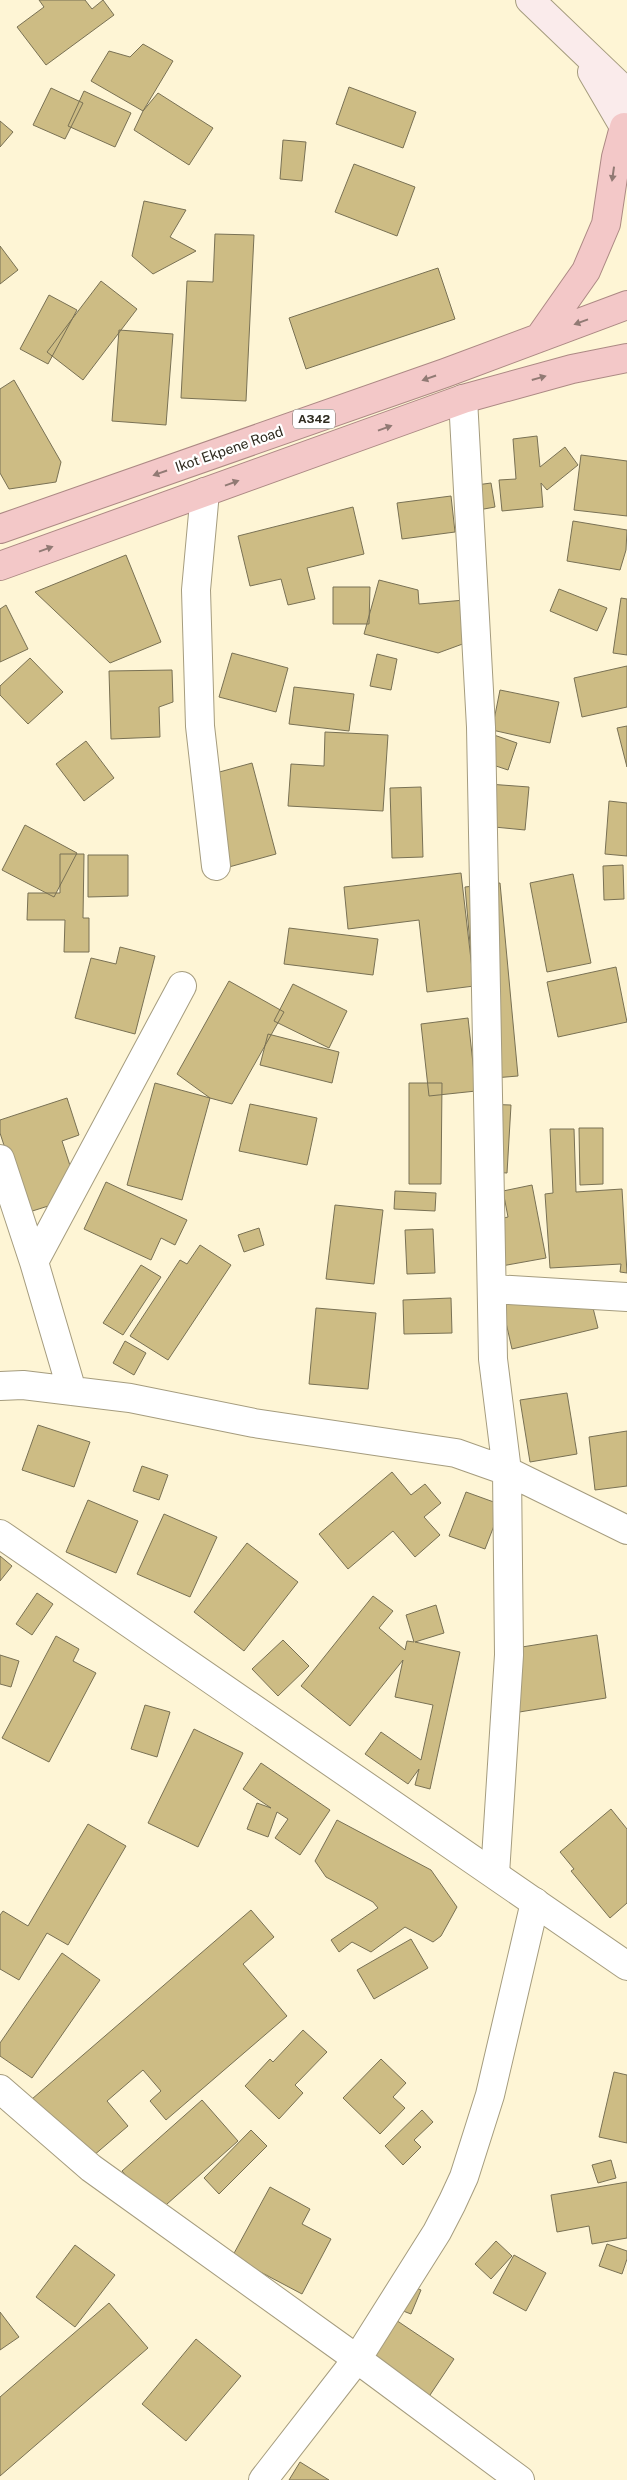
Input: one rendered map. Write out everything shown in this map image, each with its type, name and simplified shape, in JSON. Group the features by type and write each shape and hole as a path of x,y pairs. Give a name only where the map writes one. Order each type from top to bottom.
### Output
{"highway":[{"path":"539,338 586,271 606,224 616,157 626,129"},
{"name":"Ikot Ekpene Road","path":"0,529 627,305"},
{"name":"A342","path":"0,566 464,399 589,366 627,358"},
{"path":"589,366 627,376"}],"main road":[{"path":"530,0 574,40 627,93"},
{"path":"574,40 626,129"}],"street":[{"path":"464,399 481,727 493,1359 507,1471 509,1655 495,1874"},
{"path":"205,492 196,590 200,726 216,866"},
{"path":"34,1262 182,986"},
{"path":"0,1159 34,1262 72,1391"},
{"path":"493,1289 627,1297"},
{"path":"0,1386 23,1385 130,1398 254,1423 456,1453 507,1471 627,1530"},
{"path":"0,1534 627,1966"},
{"path":"263,2480 357,2359 437,2232 464,2177 490,2095 535,1902"},
{"path":"0,2089 91,2168 357,2359 520,2480"}],"building":[{"path":"39,0 85,0 92,9 103,0 114,15 46,65 17,27 44,7"},
{"path":"143,44 173,61 143,111 91,81 109,51 130,57"},
{"path":"349,87 416,112 403,148 336,124"},
{"path":"51,88 83,103 65,139 33,125"},
{"path":"84,91 131,113 115,147 68,126"},
{"path":"158,93 213,128 189,165 134,130 143,111"},
{"path":"0,121 13,132 0,147"},
{"path":"283,140 306,142 302,181 280,179"},
{"path":"354,164 415,187 397,236 335,212"},
{"path":"144,201 186,210 170,237 196,251 153,274 132,256"},
{"path":"215,234 254,235 246,401 181,398 187,281 213,282"},
{"path":"0,246 18,270 0,284"},
{"path":"438,268 455,319 306,369 289,318"},
{"path":"101,281 137,309 83,380 47,352"},
{"path":"49,295 77,310 48,364 20,349"},
{"path":"119,330 173,334 166,425 112,421"},
{"path":"14,380 61,462 56,482 9,489 0,473 0,389"},
{"path":"537,436 540,467 565,447 578,465 547,490 541,483 543,507 502,511 499,480 516,479 513,439"},
{"path":"581,455 627,461 627,516 574,510"},
{"path":"491,483 495,507 473,511 469,486"},
{"path":"451,496 455,532 402,539 397,503"},
{"path":"353,507 364,554 307,568 315,599 288,605 281,579 250,586 238,536"},
{"path":"573,521 627,530 626,550 620,570 567,561"},
{"path":"126,555 161,642 110,663 35,592"},
{"path":"379,580 418,590 419,604 465,600 468,642 438,653 364,634"},
{"path":"333,587 370,587 369,624 333,624"},
{"path":"559,589 607,608 597,631 550,611"},
{"path":"621,598 627,599 627,655 613,653"},
{"path":"6,605 28,649 0,662 0,609"},
{"path":"232,653 288,668 276,712 219,697"},
{"path":"377,654 397,659 391,690 370,686"},
{"path":"30,658 63,692 28,724 0,695 0,686"},
{"path":"627,666 627,707 582,717 574,678"},
{"path":"172,670 173,702 159,707 160,737 111,739 109,671"},
{"path":"294,687 354,694 349,731 289,724"},
{"path":"500,690 559,702 550,743 492,730"},
{"path":"627,726 627,767 617,728"},
{"path":"325,732 388,735 383,811 288,806 291,764 324,766"},
{"path":"494,735 517,743 508,770 484,762"},
{"path":"86,741 114,778 84,801 56,764"},
{"path":"252,763 276,854 229,867 205,776"},
{"path":"488,784 529,787 525,830 484,826"},
{"path":"421,787 423,857 392,858 390,788"},
{"path":"609,801 627,803 627,856 605,854"},
{"path":"25,825 77,853 54,897 2,870"},
{"path":"60,854 84,854 83,918 89,918 89,952 64,952 65,920 27,920 28,893 60,893"},
{"path":"88,855 128,855 128,896 88,897"},
{"path":"623,865 624,899 604,900 603,866"},
{"path":"461,873 474,986 427,992 419,920 348,929 344,887"},
{"path":"573,874 591,963 547,972 530,883"},
{"path":"500,883 518,1076 482,1079 465,887"},
{"path":"289,928 378,939 373,975 284,964"},
{"path":"120,947 155,956 135,1034 75,1018 91,958 116,964"},
{"path":"616,967 627,1022 558,1037 547,982"},
{"path":"229,981 284,1012 232,1104 210,1098 177,1074"},
{"path":"293,984 347,1011 329,1048 274,1021"},
{"path":"468,1018 476,1091 429,1096 421,1024"},
{"path":"268,1034 339,1052 332,1083 260,1065"},
{"path":"155,1083 210,1098 182,1200 127,1185"},
{"path":"409,1083 442,1083 441,1184 409,1184"},
{"path":"67,1098 79,1135 62,1141 80,1196 26,1213 0,1133 0,1120"},
{"path":"250,1104 317,1118 307,1165 239,1151"},
{"path":"481,1104 511,1105 507,1173 477,1171"},
{"path":"579,1128 603,1128 603,1184 580,1185"},
{"path":"550,1129 574,1129 576,1192 622,1189 627,1273 620,1272 621,1264 550,1268 545,1194 553,1193"},
{"path":"106,1182 187,1220 175,1245 161,1238 151,1260 84,1229"},
{"path":"532,1185 546,1258 496,1267 487,1222 508,1217 503,1191"},
{"path":"395,1191 436,1193 435,1211 394,1209"},
{"path":"335,1205 383,1210 374,1284 326,1279"},
{"path":"259,1228 264,1245 244,1252 238,1235"},
{"path":"433,1229 435,1273 407,1274 405,1230"},
{"path":"200,1245 231,1265 168,1360 130,1336 180,1260 187,1264"},
{"path":"141,1265 161,1277 123,1335 103,1323"},
{"path":"587,1284 598,1328 512,1349 502,1305"},
{"path":"451,1298 452,1333 404,1334 403,1300"},
{"path":"316,1308 376,1313 368,1389 309,1384"},
{"path":"125,1341 146,1353 134,1375 113,1363"},
{"path":"567,1393 577,1454 530,1462 520,1400"},
{"path":"38,1425 90,1442 74,1487 22,1470"},
{"path":"627,1431 627,1486 595,1490 589,1437"},
{"path":"142,1466 168,1475 159,1500 133,1491"},
{"path":"392,1472 411,1495 425,1484 441,1503 424,1517 440,1535 415,1557 393,1531 348,1569 319,1534"},
{"path":"466,1492 502,1505 485,1549 449,1536"},
{"path":"88,1500 138,1521 116,1573 66,1552"},
{"path":"164,1514 217,1537 190,1597 137,1574"},
{"path":"247,1543 298,1582 244,1651 194,1612"},
{"path":"0,1556 12,1566 0,1581"},
{"path":"37,1593 53,1604 32,1635 16,1624"},
{"path":"373,1596 393,1611 379,1628 405,1650 407,1641 414,1642 406,1615 436,1605 444,1633 415,1642 460,1652 430,1789 415,1785 419,1769 408,1784 365,1754 381,1732 421,1760 433,1705 395,1697 403,1660 350,1726 301,1686"},
{"path":"597,1635 606,1698 507,1714 497,1651"},
{"path":"56,1636 79,1649 73,1661 96,1673 49,1762 2,1738"},
{"path":"283,1640 309,1666 278,1696 252,1669"},
{"path":"0,1655 19,1661 11,1687 0,1684"},
{"path":"145,1705 170,1712 157,1757 131,1749"},
{"path":"194,1729 243,1753 198,1847 148,1823"},
{"path":"261,1763 330,1810 300,1855 275,1838 288,1819 277,1812 268,1837 247,1829 257,1803 271,1808 243,1789"},
{"path":"611,1809 627,1829 627,1903 610,1918 571,1871 574,1869 560,1852"},
{"path":"337,1820 431,1870 457,1907 441,1936 433,1942 405,1927 371,1952 352,1942 339,1952 331,1940 378,1908 373,1902 326,1877 315,1861"},
{"path":"88,1824 126,1846 68,1945 47,1933 19,1980 0,1969 0,1915 3,1911 28,1926"},
{"path":"251,1910 274,1937 243,1964 287,2016 166,2120 150,2101 161,2091 143,2070 107,2101 128,2126 86,2162 32,2099"},
{"path":"411,1939 428,1968 374,1999 357,1970"},
{"path":"62,1953 100,1980 32,2078 0,2056 0,2043"},
{"path":"303,2030 327,2052 295,2085 303,2093 279,2119 245,2086 270,2059 273,2062"},
{"path":"381,2059 406,2083 393,2097 405,2108 380,2134 343,2098"},
{"path":"614,2072 627,2075 627,2143 599,2137"},
{"path":"202,2100 238,2141 158,2212 122,2171"},
{"path":"422,2110 433,2122 414,2140 421,2147 403,2165 385,2146"},
{"path":"251,2130 267,2146 219,2194 204,2178"},
{"path":"611,2160 616,2178 598,2183 592,2165"},
{"path":"627,2182 627,2238 592,2244 589,2226 557,2232 551,2195"},
{"path":"270,2187 310,2209 302,2224 331,2239 302,2294 232,2257"},
{"path":"496,2241 512,2256 491,2279 475,2264"},
{"path":"607,2244 627,2251 627,2259 622,2274 599,2266"},
{"path":"75,2245 115,2275 75,2327 36,2297"},
{"path":"514,2255 546,2273 526,2311 493,2293"},
{"path":"400,2281 421,2290 411,2314 390,2306"},
{"path":"109,2303 148,2348 0,2476 0,2397"},
{"path":"381,2310 454,2359 424,2404 351,2355"},
{"path":"0,2312 19,2337 0,2350"},
{"path":"196,2339 241,2376 186,2441 142,2404"},
{"path":"300,2462 329,2480 289,2480"}]}
